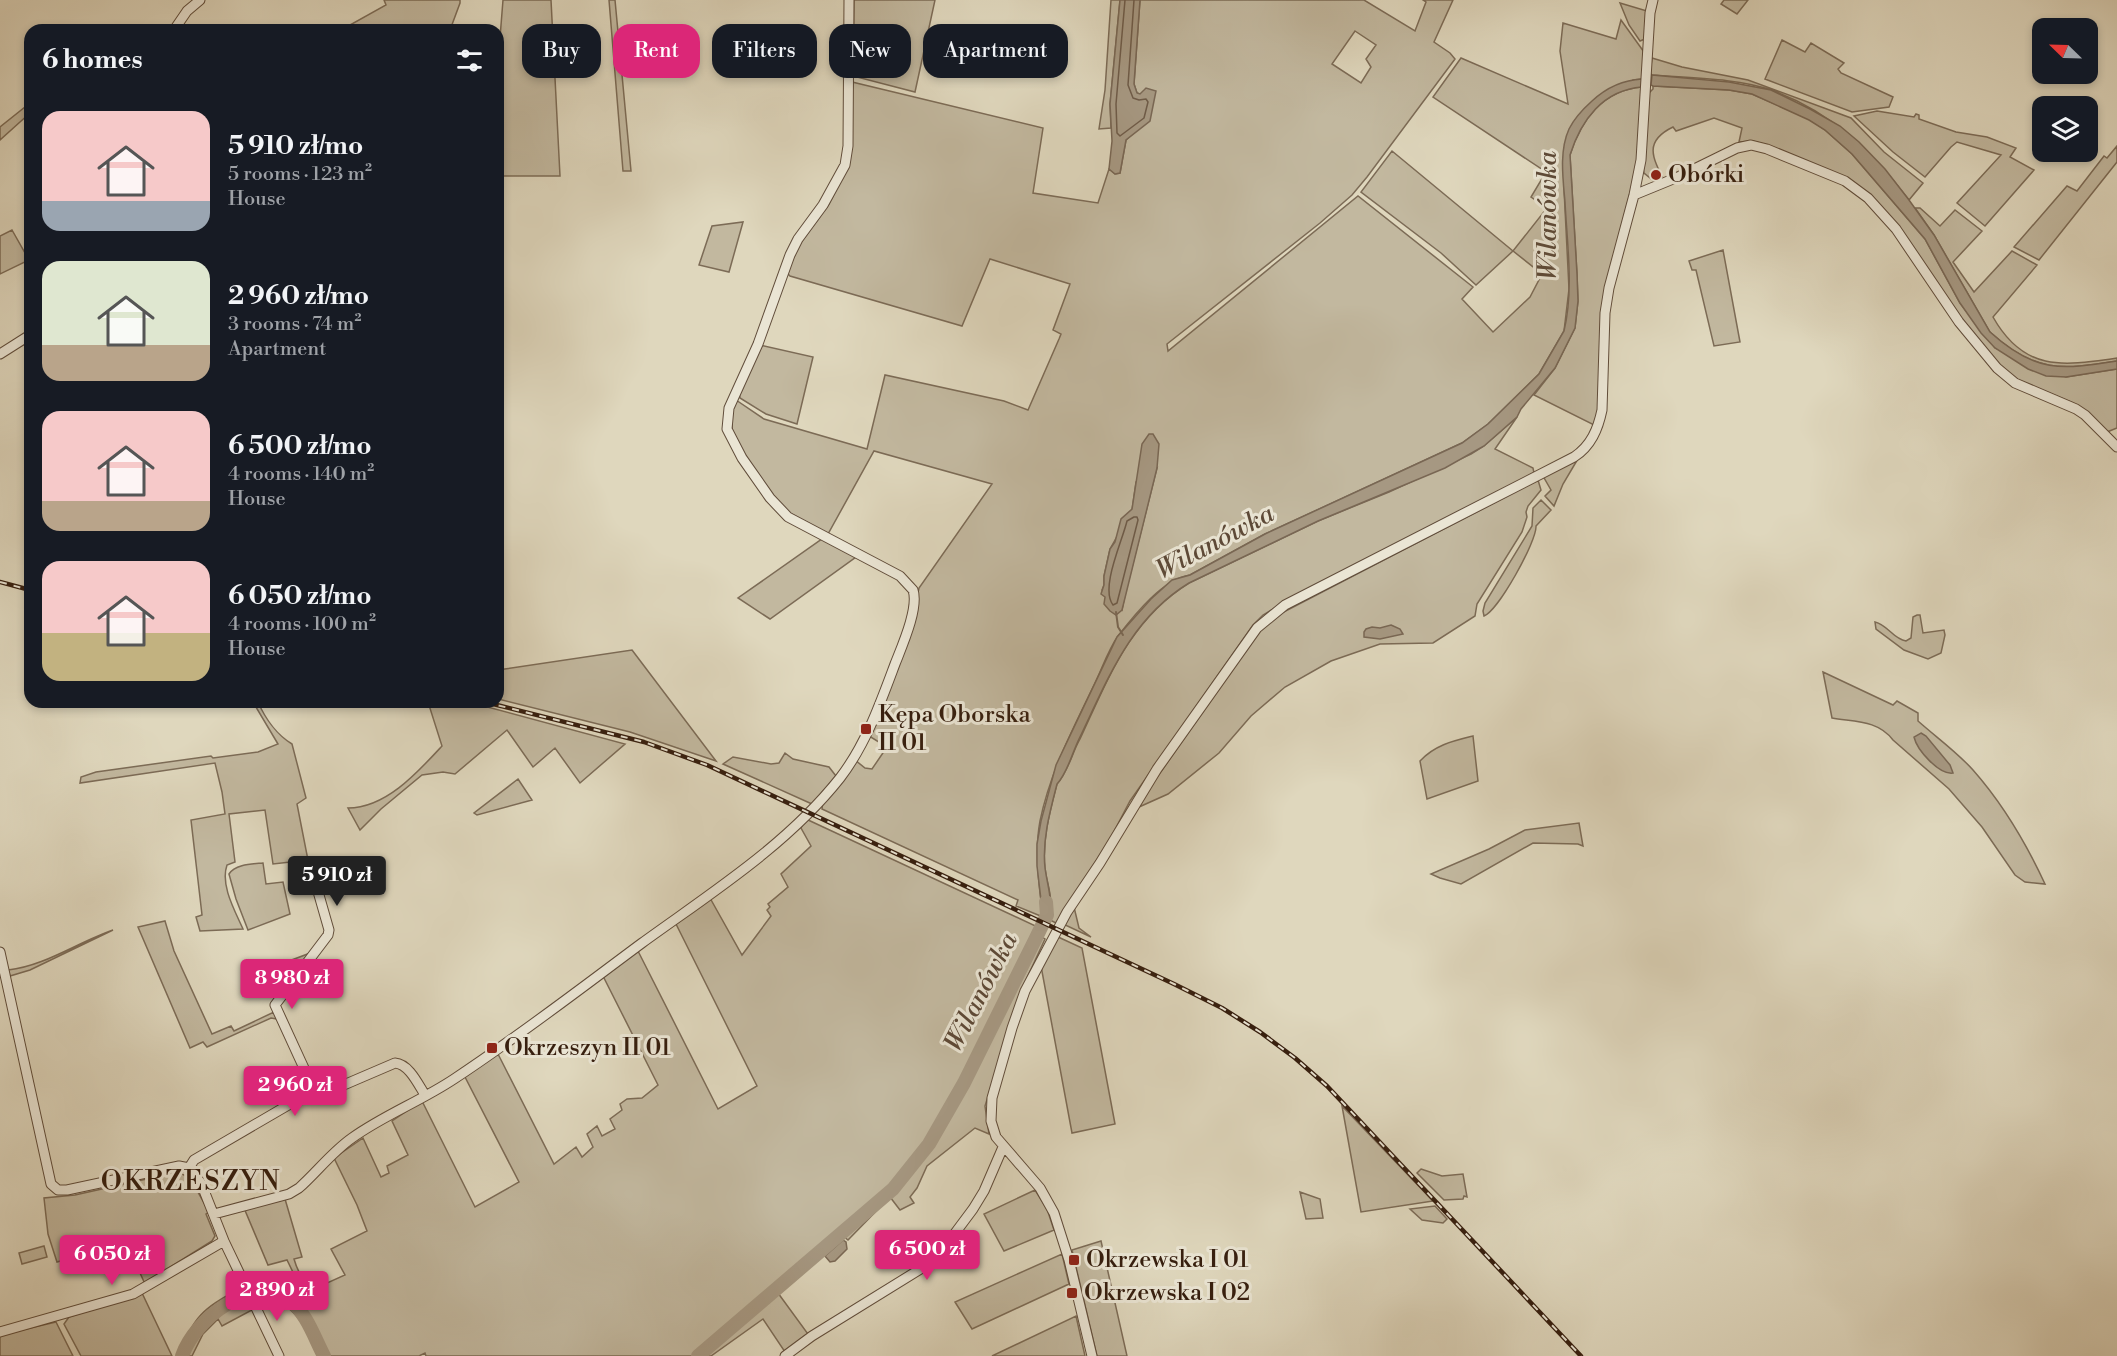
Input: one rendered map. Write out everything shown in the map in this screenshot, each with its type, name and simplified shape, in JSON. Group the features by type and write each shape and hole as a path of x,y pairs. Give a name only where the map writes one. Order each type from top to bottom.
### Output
{"street":[{"path":"178,24 187,11 200,0"},
{"path":"214,1214 293,1192 350,1139 452,1081 497,1049 780,840 810,812 840,778 869,731 891,676 915,594 911,586 900,576 788,517 749,468 727,429 729,408 758,344 790,255 798,239 824,205 844,165 849,146 849,0"},
{"path":"1092,1356 1069,1260 1054,1214 1040,1188 1003,1147 993,1130 991,1106 1012,1028 1025,991 1067,912 1100,863 1152,777 1257,628 1285,605 1575,457 1592,439 1599,425 1602,410 1605,313 1609,288 1641,160 1653,0"},
{"path":"1634,195 1737,148 1751,145 1767,149 1845,181 1869,198 1896,228 1959,322 1997,368 2015,382 2076,409 2117,447"},
{"path":"0,354 24,339"},
{"path":"314,1090 274,1005 328,935 329,930 315,881"},
{"path":"0,952 49,1181 53,1187 61,1191 179,1166 189,1168 201,1183 224,1241 279,1356"},
{"path":"189,1168 194,1160 314,1090 325,1093 397,1063 405,1067 425,1095"},
{"path":"785,1356 812,1336 936,1260 961,1228 978,1200 1003,1147"},
{"path":"0,1332 133,1294 224,1241"}],"shaded area":[{"path":"384,0 460,0 452,24 352,24 386,5"},
{"path":"503,0 551,0 552,24 522,24 522,78 555,78 560,176 504,176 504,24 501,24"},
{"path":"609,0 615,0 617,24 613,24 613,49"},
{"path":"854,0 935,0 930,24 923,24 923,55 915,92 861,78 911,78 911,24 854,24"},
{"path":"1111,0 1120,0 1110,104 1111,128 1099,129 1105,90"},
{"path":"1140,0 1364,0 1415,31 1426,2 1423,0 1453,0 1434,42 1455,59 1367,177 1352,195 1320,223 1167,344 1168,351 1358,196 1473,287 1462,299 1493,332 1530,297 1542,274 1513,251 1547,208 1531,197 1546,172 1433,97 1461,58 1568,104 1560,51 1563,23 1616,39 1621,20 1644,52 1642,79 1633,80 1575,120 1564,189 1569,289 1564,331 1539,374 1488,424 1462,443 1265,534 1190,575 1170,583 1150,599 1118,636 1063,751 1044,803 1037,845 1043,917 1016,906 1018,900 822,809 823,800 855,760 865,768 872,769 887,747 869,736 877,723 911,623 919,588 992,484 874,451 828,534 786,511 762,487 732,430 732,409 736,400 764,419 867,449 885,375 1004,401 1028,410 1061,334 1053,330 1070,284 990,259 962,326 790,276 787,273 799,245 829,204 847,168 852,82 1043,128 1033,193 1098,203 1109,169 1115,174 1120,173 1126,140 1137,130 1140,94 1137,93 1134,84","holes":["1355,31 1376,45 1366,59 1371,67 1361,83 1332,64","1157,468 1125,595 1122,610 1102,590 1110,549 1132,510 1136,482"]},
{"path":"1724,0 1748,0 1737,14 1721,4"},
{"path":"1620,3 1647,11 1645,39 1640,41 1629,25"},
{"path":"1782,40 1805,52 1811,43 1844,63 1838,69 1841,73 1893,97 1889,107 1852,112 1765,79"},
{"path":"1652,58 1682,67 1748,80 1851,118 1884,152 1923,183 1909,200 1880,165 1848,134 1812,109 1792,99 1771,90 1743,83 1652,75 1650,73"},
{"path":"615,78 622,78 631,171 623,171"},
{"path":"1653,86 1729,90 1752,94 1809,119 1825,130 1852,154 1925,239 1960,303 1995,348 2066,377 2117,369 2117,428 2107,432 2089,414 2073,403 2015,379 2001,368 1873,200 1767,145 1753,141 1739,142 1742,128 1714,118 1676,131 1673,127 1664,132 1654,144 1653,150 1656,164 1664,180 1655,182 1644,173 1643,167 1649,93"},
{"path":"1642,87 1635,174 1608,277 1598,411 1594,425 1534,395 1555,368 1575,328 1578,301 1570,155 1580,130 1596,109 1616,94"},
{"path":"24,108 24,118 0,140 0,127"},
{"path":"1877,111 1914,117 1916,114 1919,115 1919,119 1956,132 1987,137 2016,148 2010,157 2034,170 1985,226 1957,203 2001,155 1957,142 1925,177 1893,152 1854,116"},
{"path":"2117,146 2117,162 2039,260 2014,247 2067,186 2077,191 2104,156 2107,158"},
{"path":"1392,151 1513,251 1476,285 1441,253 1361,192"},
{"path":"1915,208 1920,208 1940,226 1955,210 1982,231 1953,262 1974,292 2012,251 2037,265 1993,317 2005,335 2018,348 2046,361 2079,363 2117,358 2117,361 2064,367 2049,365 2035,362 2006,345 1990,332 1934,235"},
{"path":"743,222 729,272 699,265 712,226"},
{"path":"12,230 24,251 24,262 0,274 0,236"},
{"path":"1723,250 1740,342 1714,346 1696,270 1692,270 1689,261"},
{"path":"760,345 813,357 797,424 766,414 740,398 739,393"},
{"path":"1517,417 1495,449 1533,468 1534,473 1288,600 1263,615 1253,625 1130,801 1109,841 1056,923 1048,919 1050,898 1045,868 1045,847 1047,826 1057,784 1067,768 1111,673 1136,632 1151,614 1189,583 1318,521 1389,492 1471,454 1484,446"},
{"path":"1579,457 1563,484 1554,506 1545,496 1551,490 1543,476"},
{"path":"1538,480 1541,490 1528,506 1522,532 1477,604 1475,616 1433,643 1380,644 1331,661 1285,687 1251,716 1219,753 1168,794 1139,807 1139,803 1258,633 1274,617"},
{"path":"1541,500 1551,510 1536,526 1524,560 1507,589 1484,616 1485,603 1532,526 1533,508"},
{"path":"822,539 856,557 770,619 738,598"},
{"path":"1920,615 1923,633 1944,630 1941,653 1928,659 1904,650 1876,629 1875,622 1906,641 1911,638 1913,617"},
{"path":"632,650 716,761 630,732 504,700 504,669"},
{"path":"1823,672 1893,705 1897,701 1918,713 1918,721 1967,763 1994,796 2022,839 2045,884 2025,882 2015,875 1982,827 1949,789 1887,733 1866,723 1832,718"},
{"path":"257,708 261,708 272,726 292,744 306,798 297,804 308,860 273,864 265,810 229,814 235,862 227,865 225,881 229,898 243,929 200,931 196,917 202,915 191,820 225,814 215,763 80,783 81,777 96,772 258,752 278,744"},
{"path":"430,708 491,708 625,744 580,783 555,748 533,767 507,730 455,774 443,772 422,775 360,830 348,808 375,802 388,795 412,777 442,746"},
{"path":"1473,736 1478,781 1427,799 1420,761 1438,747"},
{"path":"785,753 793,759 829,767 836,776 812,804 723,764 733,757 771,764 779,763"},
{"path":"518,779 532,800 477,815 474,813"},
{"path":"806,819 1042,929 1039,935 1045,939 1020,993 985,1106 989,1134 975,1128 927,1166 917,1188 910,1197 914,1203 900,1210 890,1197 848,1240 843,1236 778,1293 808,1334 785,1352 763,1319 711,1356 426,1356 425,1353 419,1356 321,1356 300,1320 286,1306 267,1299 259,1305 251,1288 276,1291 297,1303 305,1297 287,1260 268,1265 244,1208 285,1199 302,1257 294,1259 304,1279 314,1289 345,1275 331,1249 367,1231 334,1158 363,1138 381,1177 389,1173 387,1166 408,1155 392,1121 422,1101 475,1207 519,1182 465,1077 498,1054 554,1164 576,1147 582,1157 593,1147 587,1134 597,1126 602,1136 615,1129 610,1119 622,1110 620,1104 627,1099 642,1098 658,1085 603,976 638,951 718,1109 757,1086 676,924 710,898 742,955 771,916 767,910 770,907 768,904 788,887 781,874 811,846 801,828"},
{"path":"1579,823 1583,846 1533,843 1461,884 1431,874 1489,849 1525,830"},
{"path":"263,863 266,884 283,882 290,914 248,930 229,874 239,866"},
{"path":"1074,907 1079,928 1091,937 1063,924"},
{"path":"165,921 174,951 212,1034 231,1026 234,1031 274,1012 277,1019 271,1018 207,1047 203,1042 190,1048 138,927"},
{"path":"113,930 30,970 10,976 8,970 35,964"},
{"path":"1056,936 1082,948 1115,1124 1072,1133 1041,966"},
{"path":"313,952 276,1000 265,970"},
{"path":"1342,1106 1433,1201 1361,1212"},
{"path":"1421,1169 1442,1176 1463,1174 1467,1197 1444,1200 1417,1173"},
{"path":"178,1172 190,1178 209,1212 206,1214 215,1236 212,1241 164,1271 160,1271 161,1275 145,1284 126,1242 57,1262 48,1234 44,1198 75,1195"},
{"path":"1035,1190 1047,1209 1054,1230 1004,1251 984,1214"},
{"path":"1300,1192 1320,1199 1323,1218 1306,1219"},
{"path":"1435,1206 1447,1219 1443,1223 1422,1220 1410,1209"},
{"path":"1101,1241 1127,1356 1097,1356 1072,1250"},
{"path":"44,1246 47,1257 22,1264 19,1253"},
{"path":"1062,1254 1069,1284 972,1329 955,1302"},
{"path":"240,1289 252,1310 222,1326 218,1319 203,1334 192,1356 178,1356 194,1323 201,1315 217,1302"},
{"path":"142,1293 172,1356 81,1356 64,1324 69,1317"},
{"path":"1076,1316 1085,1356 992,1356"},
{"path":"56,1322 73,1356 0,1356 0,1335"}],"water":[{"path":"1120,0 1140,0 1134,84 1137,93 1140,94 1146,88 1156,91 1150,121 1126,140 1120,173 1115,174 1109,169 1112,141 1110,104"},
{"path":"1652,75 1729,82 1771,90 1840,126 1885,169 1909,200 1934,235 1990,332 2021,355 2035,362 2064,367 2117,361 2117,369 2066,377 2046,376 2028,369 1995,348 1981,333 1960,303 1925,239 1852,154 1825,130 1809,120 1752,94 1729,90 1653,86 1651,85"},
{"path":"1642,79 1642,87 1616,94 1596,109 1580,130 1570,155 1578,301 1575,328 1555,368 1517,417 1484,446 1445,468 1318,521 1189,583 1151,614 1136,632 1111,673 1067,768 1057,784 1049,815 1044,857 1050,904 1048,919 1043,917 1037,866 1037,844 1041,821 1056,765 1117,637 1151,599 1172,580 1190,575 1265,534 1462,443 1488,424 1539,374 1564,331 1569,299 1562,165 1569,129 1585,107 1597,96 1621,83"},
{"path":"1149,434 1153,434 1159,444 1157,468 1122,610 1116,615 1104,604 1105,597 1101,594 1104,576 1110,549 1115,542 1121,519 1132,509 1142,444"},
{"path":"1391,625 1400,629 1403,634 1380,639 1364,637 1366,629"},
{"path":"1921,733 1950,765 1953,773 1941,770 1924,755 1914,737"},
{"path":"843,1240 846,1242 847,1249 835,1261 830,1262 825,1256"}],"waterway":[{"path":"1116,612 1118,627 1123,635"},
{"name":"Wilanówka","path":"698,1356 893,1189 929,1144 964,1083 1035,940 1047,915 1046,902"},
{"name":"Wilanówka","path":"182,1356 189,1342 211,1315 242,1297 258,1293 274,1294 296,1306 324,1356"}],"railway":[{"path":"0,582 24,588"},
{"path":"504,707 644,742 707,765 1222,1008 1260,1032 1327,1086 1581,1356"}],"place":[{"name":"Obórki","path":"1656,175"},
{"name":"Kępa Oborska II 01","path":"866,729"},
{"name":"Okrzeszyn II 01","path":"492,1048"},
{"name":"Okrzewska I 01","path":"1074,1260"},
{"name":"Okrzewska I 02","path":"1072,1293"}],"district":[{"name":"OKRZESZYN","path":"191,1182"}]}
